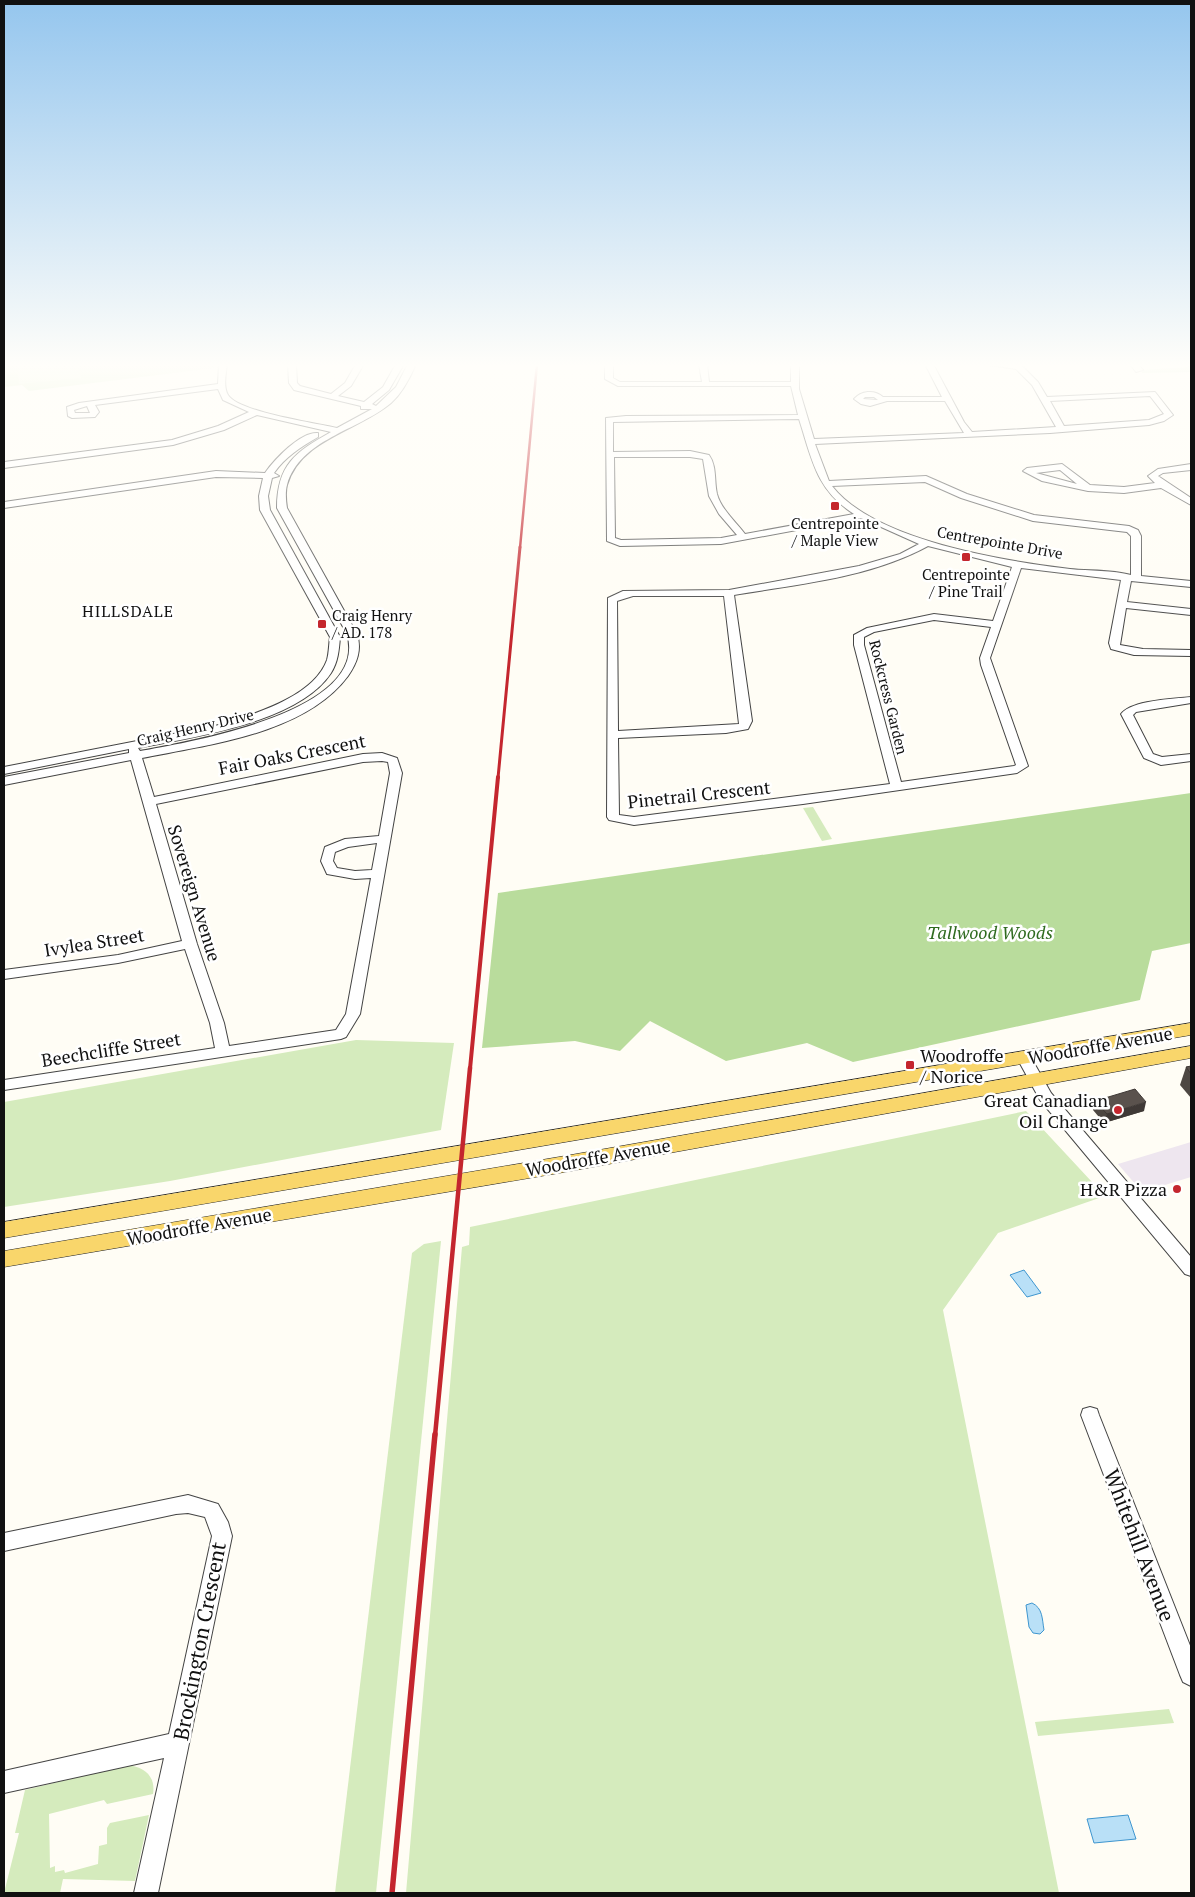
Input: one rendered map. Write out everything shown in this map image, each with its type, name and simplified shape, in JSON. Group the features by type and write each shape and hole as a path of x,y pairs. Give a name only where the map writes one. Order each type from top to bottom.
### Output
{"main road":[{"name":"Woodroffe Avenue","path":"4,1230 1191,1029"},
{"name":"Woodroffe Avenue","path":"4,1259 565,1164 1191,1052"},
{"path":"559,1137 565,1164"},
{"path":"362,1169 365,1197"}],"street":[{"path":"4,465 96,453"},
{"name":"Craig Henry Drive","path":"4,781 134,751 260,716 306,690 322,676 332,661 335,637 265,510 262,493 268,476 276,463 286,453"},
{"name":"Craig Henry Drive","path":"4,770 221,740 280,721 303,708 335,684 346,671 355,648 352,634 282,508 279,491 283,476 305,453"},
{"name":"Centrepointe Drive","path":"814,453 819,472 826,484 846,504 862,515 899,534 925,544 1018,564 1191,584"},
{"path":"744,538 717,504 706,457 690,454 610,455 610,539 620,543 691,543 744,538 862,515"},
{"path":"1088,487 1062,467 1027,471 1039,478 1088,487 1123,490 1162,485"},
{"path":"1191,467 1152,474 1162,485 1191,502"},
{"path":"4,505 216,474 283,476"},
{"path":"826,484 926,479 964,496 1032,518 1129,529 1135,532 1136,536 1131,577 1120,604 1115,647 1144,654 1191,653"},
{"name":"Pinetrail Crescent","path":"925,544 903,556 861,569 729,593 633,593 623,594 612,600 613,817 634,821 803,800 896,785 1008,771 1022,766 985,658 1018,564"},
{"path":"612,735 726,730 744,727 746,722 729,593"},
{"path":"1120,604 1191,612"},
{"name":"Rockcress Garden","path":"896,785 859,644 859,635 871,630 934,617 996,624"},
{"path":"1191,700 1133,709 1127,714 1148,756 1162,761 1191,758"},
{"name":"Sovereign Avenue","path":"134,751 190,944 217,1023 223,1051"},
{"name":"Fair Oaks Crescent","path":"148,802 363,758 382,756 393,760 396,773 353,1014 341,1034 263,1047 223,1051"},
{"path":"378,873 340,874 332,871 327,861 329,850 336,846 383,840"},
{"name":"Ivylea Street","path":"4,975 118,959 190,944"},
{"name":"Beechcliffe Street","path":"4,1085 223,1051"},
{"path":"1024,1058 1045,1096 1191,1270"},
{"name":"Whitehill Avenue","path":"1090,1415 1191,1675"},
{"name":"Brockington Crescent","path":"4,1542 176,1505 188,1504 211,1510 218,1522 222,1536 146,1893"},
{"path":"4,1782 179,1743"}],"shaded area":[{"path":"1191,1142 1191,1177 1142,1192 1118,1164"}],"green space":[{"name":"Tallwood Woods","path":"1191,793 1191,943 1152,951 1140,1000 853,1062 807,1043 726,1061 650,1021 620,1051 575,1041 482,1048 498,893"},
{"path":"813,807 832,839 822,841 803,808"},
{"path":"356,1040 454,1043 441,1130 170,1181 4,1207 4,1102"},
{"path":"1026,1111 1105,1196 998,1233 943,1310 1059,1893 406,1893 462,1247 469,1245 470,1227"},
{"path":"441,1241 376,1893 335,1893 412,1253 424,1244"},
{"path":"1169,1709 1174,1723 1038,1736 1035,1722"},
{"path":"128,1765 144,1770 151,1777 153,1794 107,1804 104,1800 49,1814 50,1868 55,1866 55,1872 64,1870 65,1873 98,1864 99,1846 107,1844 107,1828 110,1823 149,1815 135,1881 63,1879 60,1893 4,1893 19,1833 15,1833 25,1790"}],"water":[{"path":"1024,1270 1041,1293 1027,1297 1010,1275"},
{"path":"1032,1603 1036,1605 1041,1614 1044,1630 1040,1634 1033,1633 1029,1627 1026,1605"},
{"path":"1128,1815 1136,1839 1094,1843 1087,1819"}],"building":[{"path":"1191,1066 1191,1074 1186,1067"},
{"path":"1135,1089 1146,1102 1107,1114 1095,1101"}],"railway":[{"path":"520,548 529,453"},
{"path":"498,778 520,547"},
{"path":"470,1069 498,777"},
{"path":"435,1436 470,1068"},
{"path":"392,1893 435,1434"}],"place":[{"name":"Centrepointe / Maple View","path":"835,506"},
{"name":"Centrepointe / Pine Trail","path":"966,557"},
{"name":"Craig Henry / AD. 178","path":"322,624"},
{"name":"Woodroffe / Norice","path":"910,1065"},
{"name":"Great Canadian Oil Change","path":"1118,1110"},
{"name":"H&R Pizza","path":"1177,1189"}],"district":[{"name":"HILLSDALE","path":"128,611"}]}
